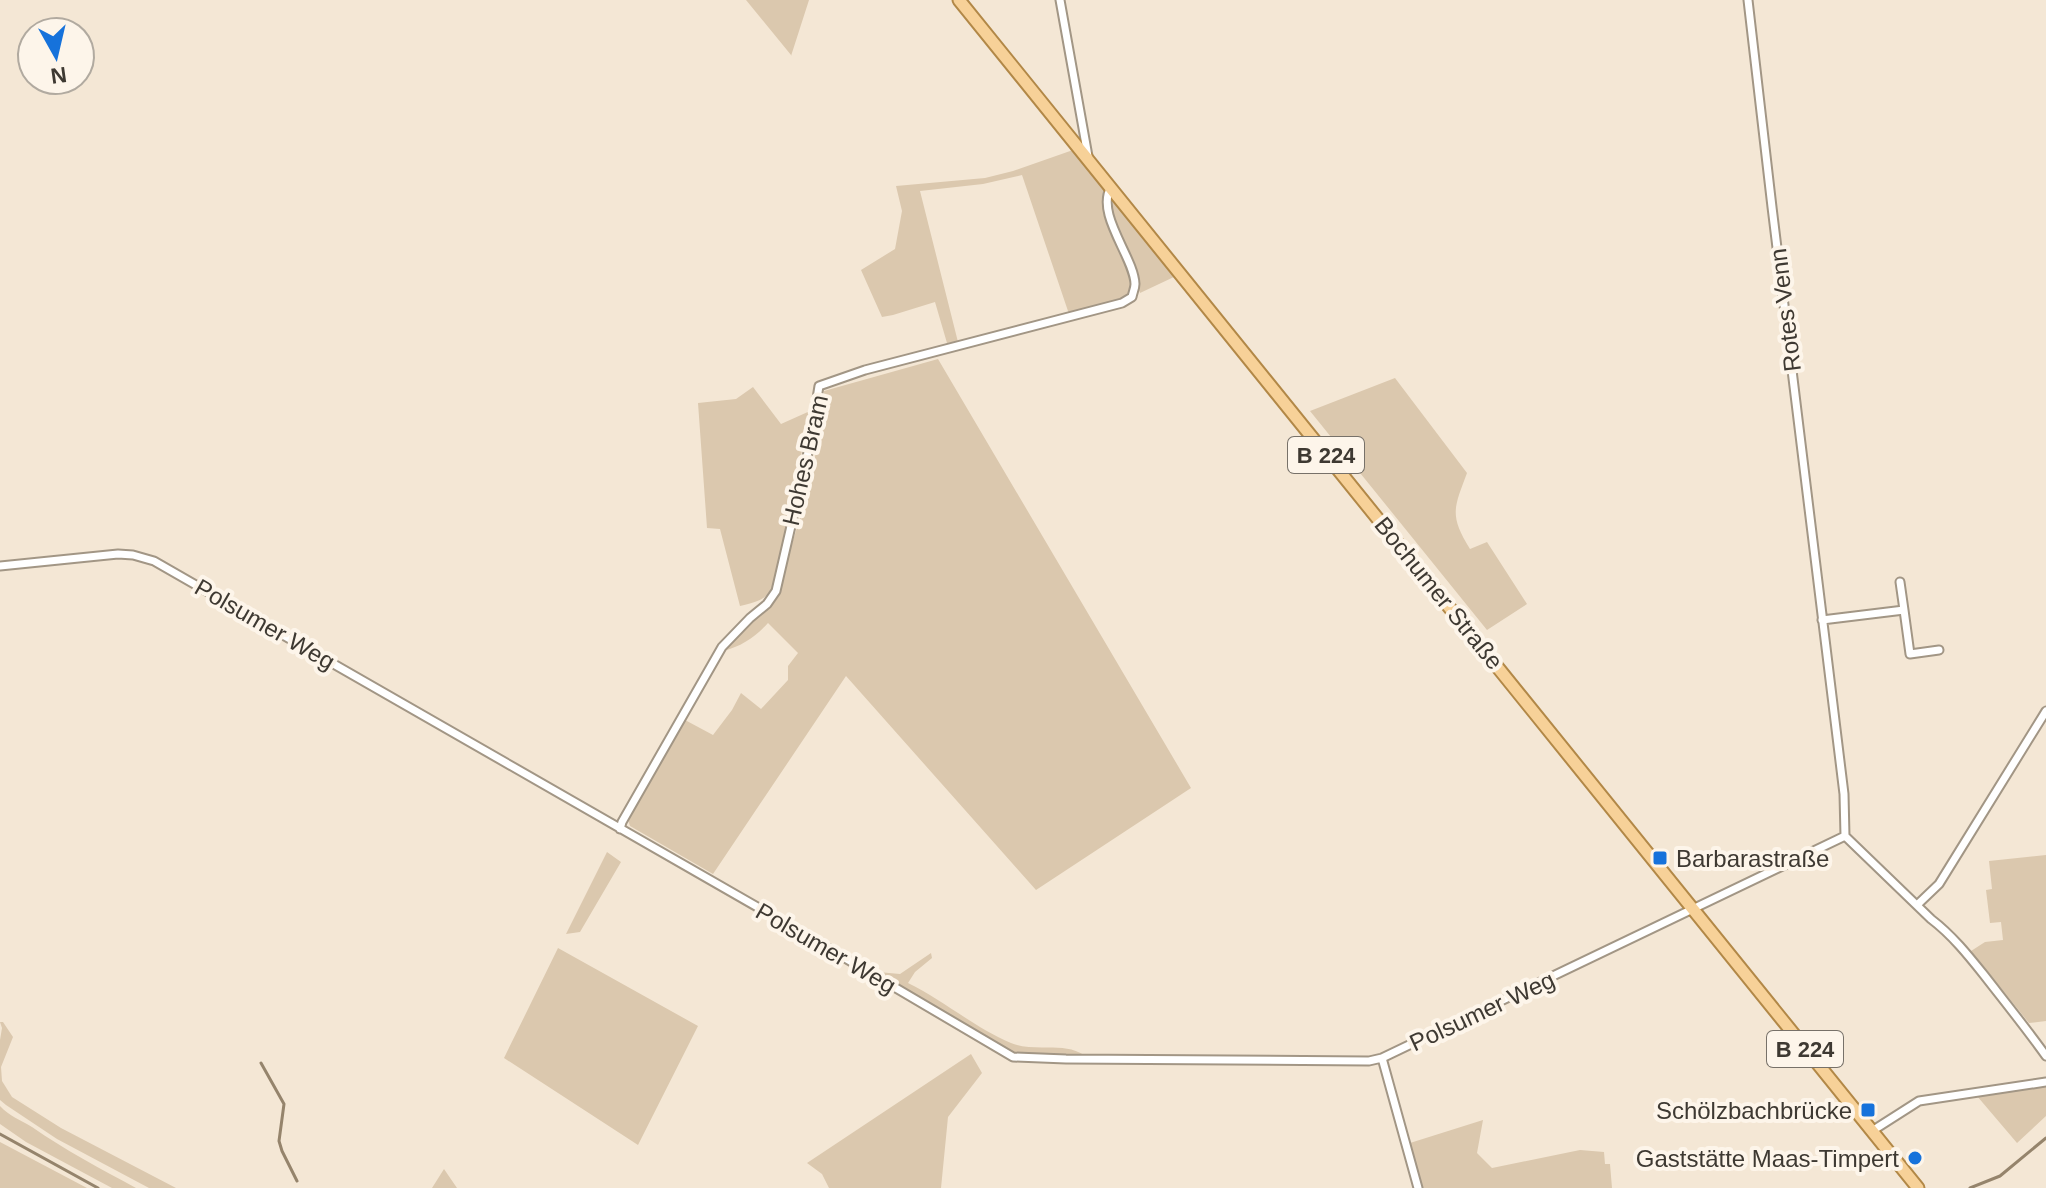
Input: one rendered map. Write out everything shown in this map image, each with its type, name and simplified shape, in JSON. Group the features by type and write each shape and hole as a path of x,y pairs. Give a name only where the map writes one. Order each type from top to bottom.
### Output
{"main road":[{"name":"Bochumer Straße","path":"959,0 1918,1188"}],"street":[{"path":"1060,0 1088,158"},
{"name":"Rotes Venn","path":"1748,0 1755,78 1844,794 1845,836"},
{"name":"Hohes Bram","path":"620,829 722,647 767,604 776,591 809,448 819,386 865,370 1122,303 1132,297 1135,284 1107,205 1111,187"},
{"name":"Polsumer Weg","path":"0,566 118,554 154,561 1013,1057 1369,1061 1382,1058 1694,909"},
{"path":"1900,582 1910,654 1939,650"},
{"path":"1822,620 1904,610"},
{"path":"1917,905 1939,884 2046,711"},
{"path":"1694,909 1845,836 1968,955 2046,1056"},
{"path":"1382,1058 1418,1188"},
{"path":"1872,1131 1919,1101 2046,1082"}],"shaded area":[{"path":"746,0 809,0 791,56 791,55"},
{"path":"1073,150 1106,189 1104,204 1108,221 1132,283 1129,294 1121,300 1069,314 1022,175 983,184 920,191 958,342 947,343 935,302 882,317 861,270 895,249 902,211 896,186 985,178"},
{"path":"1113,203 1117,203 1176,276 1140,293 1113,220"},
{"path":"938,359 1191,788 1036,890 846,676 713,874 630,826 628,820 685,720 713,735 741,693 761,709 788,680 788,666 798,653 768,623 748,640 723,651 775,598 810,486 824,391"},
{"path":"1395,378 1467,473 1457,503 1456,519 1470,549 1487,542 1527,604 1487,630 1310,411"},
{"path":"753,387 781,424 810,411 776,578 763,598 740,606 720,529 707,528 698,403 736,399"},
{"path":"607,852 621,862 580,932 566,934"},
{"path":"2046,855 2046,1021 2029,1023 1971,951 1985,942 2003,940 2001,922 1990,923 1986,890 1992,889 1989,861"},
{"path":"558,948 698,1026 638,1145 504,1058"},
{"path":"931,953 932,958 915,972 908,983 1011,1043 1067,1049 1084,1055 1026,1056 1007,1051 889,983 878,972 900,974"},
{"path":"0,1022 13,1037 1,1067 2,1081 12,1097 61,1128 176,1188 149,1188 57,1139 0,1100"},
{"path":"971,1054 982,1073 948,1117 941,1188 829,1188 822,1174 807,1163"},
{"path":"2046,1085 2046,1116 2017,1143 1977,1096"},
{"path":"0,1106 136,1188 112,1188 26,1142 0,1124"},
{"path":"1483,1120 1477,1153 1492,1168 1580,1150 1604,1152 1605,1164 1610,1164 1612,1188 1422,1188 1410,1143"},
{"path":"0,1142 87,1188 0,1188"},
{"path":"444,1169 457,1188 432,1188"}],"waterway":[{"path":"261,1063 284,1104 279,1141 297,1181"},
{"path":"0,1134 98,1188"},
{"path":"1970,1188 2000,1176 2046,1138"}],"place":[{"name":"Barbarastraße","path":"1660,858"},
{"name":"Schölzbachbrücke","path":"1868,1110"},
{"name":"Gaststätte Maas-Timpert","path":"1915,1158"}]}
